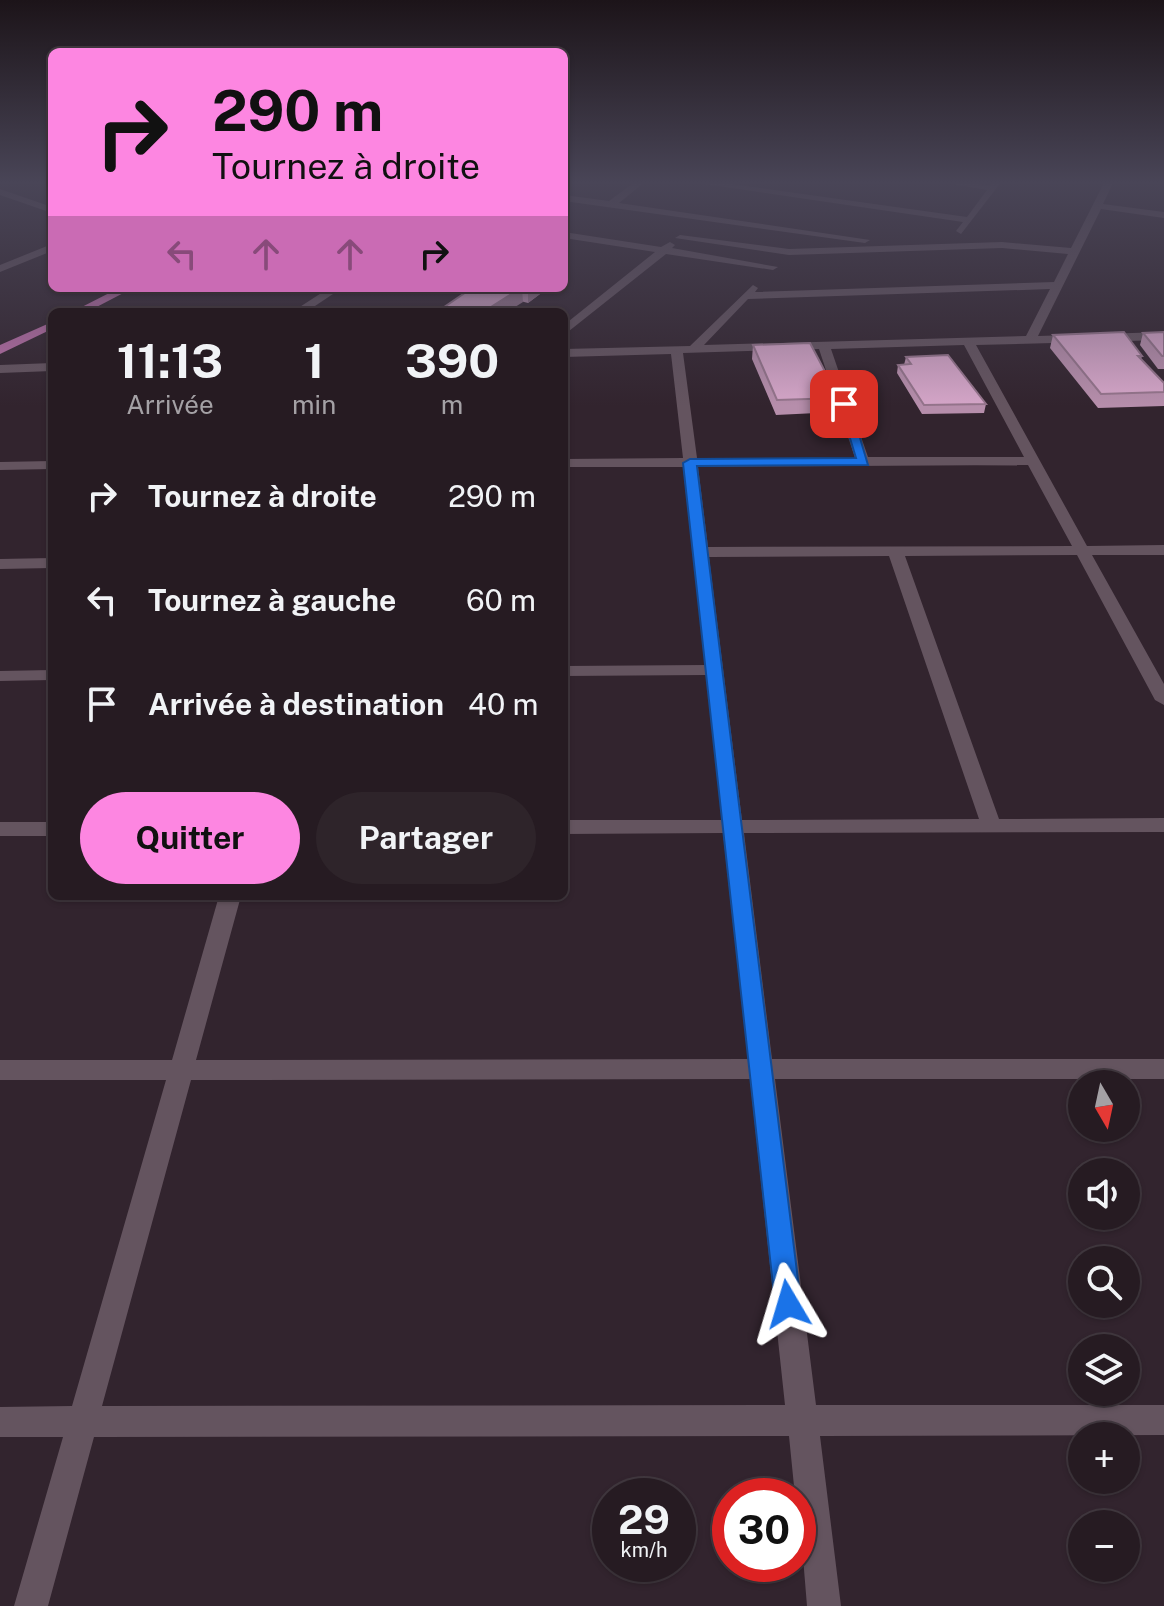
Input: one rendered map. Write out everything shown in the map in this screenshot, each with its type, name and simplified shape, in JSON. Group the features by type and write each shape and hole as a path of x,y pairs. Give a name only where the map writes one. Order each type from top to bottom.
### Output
{"main road":[{"path":"86,308 120,292"},
{"path":"0,350 48,327"}],"street":[{"path":"17,256 25,259"},
{"path":"0,269 32,256"},
{"path":"568,328 658,256"},
{"path":"698,256 773,267"},
{"path":"685,351 785,256"},
{"path":"1030,340 1073,256"},
{"path":"746,296 1058,285"},
{"path":"304,308 330,292"},
{"path":"568,353 1030,340 1127,342 1164,336"},
{"path":"968,342 1164,700"},
{"path":"824,347 863,462"},
{"path":"685,351 690,463 824,1606"},
{"path":"0,369 48,367"},
{"path":"568,463 1032,461"},
{"path":"0,466 48,465"},
{"path":"700,552 1164,550"},
{"path":"895,551 991,825"},
{"path":"0,564 48,563"},
{"path":"568,671 714,670"},
{"path":"0,676 48,675"},
{"path":"568,827 1164,825"},
{"path":"0,829 48,829"},
{"path":"31,1606 229,900"},
{"path":"0,1070 1164,1069"},
{"path":"0,1422 1164,1420"}],"building":[{"path":"466,292 515,292 489,308 443,308"},
{"path":"1124,332 1142,356 1138,356 1164,383 1164,392 1101,394 1053,335"},
{"path":"1164,332 1164,356 1162,356 1143,333"},
{"path":"810,343 839,398 777,400 753,345"},
{"path":"948,355 986,404 924,405 898,365 911,364 906,357"}],"route":[{"path":"788,1304 690,463 863,462 844,404"}]}
